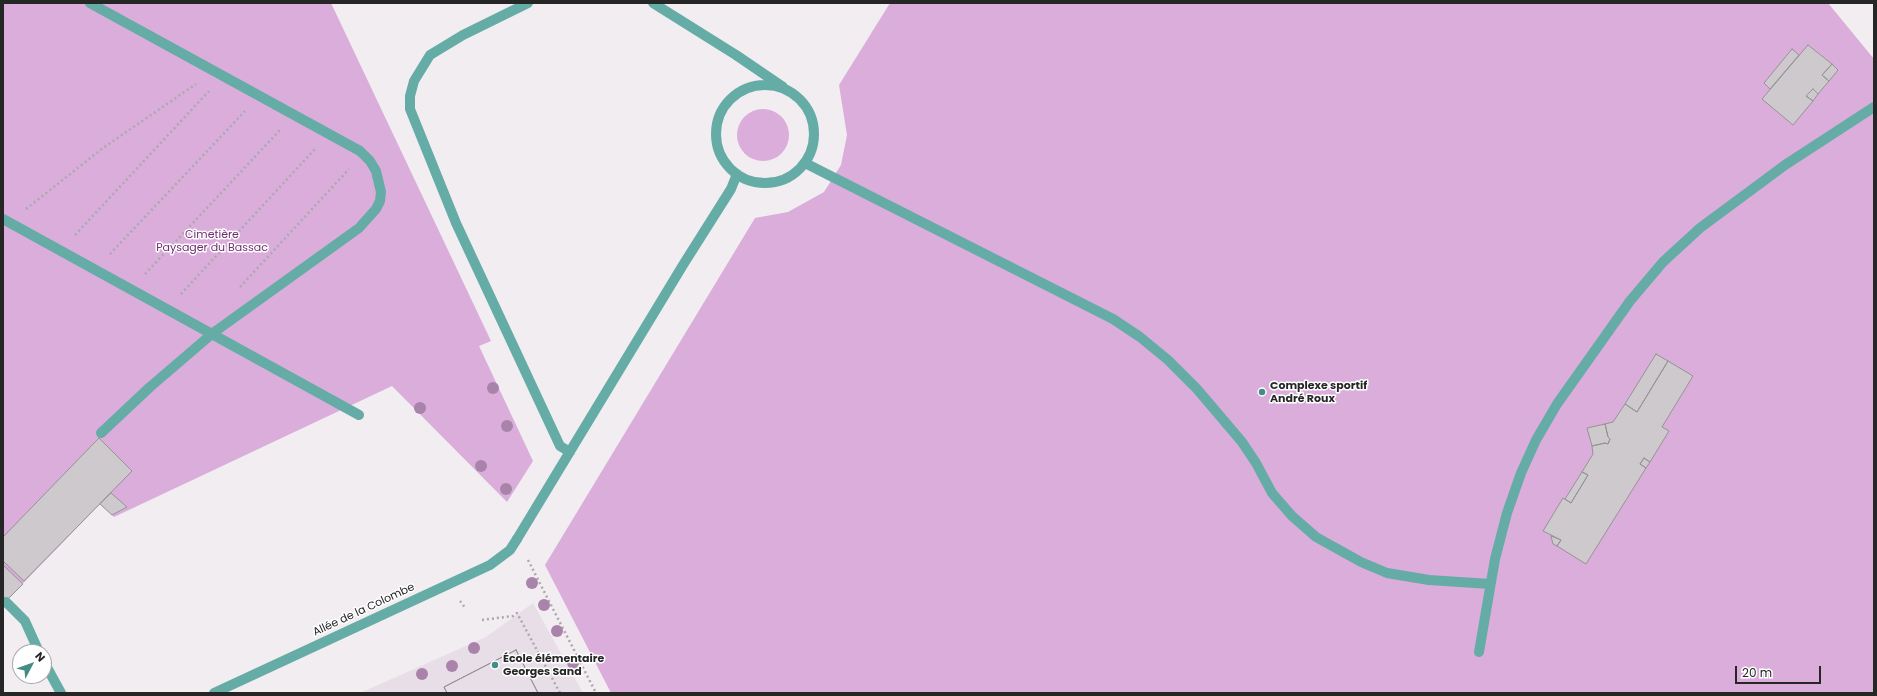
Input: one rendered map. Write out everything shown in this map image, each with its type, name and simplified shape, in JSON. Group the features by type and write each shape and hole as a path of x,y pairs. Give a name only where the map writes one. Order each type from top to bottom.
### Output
{"street":[{"path":"90,3 363,154 376,171 381,192 380,201 369,218 359,228 213,333 150,387 101,433"},
{"path":"528,3 462,34 430,55 414,81 410,96 410,109 456,223 560,446 570,452"},
{"path":"653,3 736,55 789,92 801,101 810,115 814,130 813,145 805,163 797,172 784,180 768,184 753,182 737,174 726,164 718,149 717,138 719,116 728,102 741,91 758,86 774,86 789,92"},
{"path":"1479,652 1490,584 1507,513 1521,473 1536,440 1557,404 1630,300 1663,262 1700,228 1785,165 1874,107"},
{"path":"805,163 1113,319 1140,337 1168,360 1202,395 1242,442 1272,493 1292,516 1316,537 1361,562 1387,573 1429,580 1490,584"},
{"name":"Allée de la Colombe","path":"214,693 490,565 510,550 683,265 731,189 737,174"},
{"path":"6,220 359,415"},
{"path":"4,600 24,621 35,644"},
{"path":"52,677 61,693"}],"path":[{"path":"6,220 103,148 219,74"},
{"path":"61,250 219,74"},
{"path":"96,269 259,96"},
{"path":"131,289 294,115"},
{"path":"167,308 329,134"},
{"path":"235,293 363,154"},
{"path":"517,539 596,693"},
{"path":"459,600 466,609"},
{"path":"482,620 513,616 517,613 560,693"}],"shaded area":[{"name":"École élémentaire Georges Sand","path":"533,603 583,693 360,693 486,637"}],"green space":[{"name":"Cimetière Paysager du Bassac","path":"3,3 331,3 491,341 479,346 533,461 507,502 392,386 114,517 100,504 3,604"},
{"name":"Complexe sportif André Roux","path":"890,3 1828,3 1874,59 1874,693 611,693 545,565 755,218 788,212 824,192 841,165 847,135 839,85"},
{"path":"758,109 768,109 782,116 789,130 789,140 782,154 768,161 758,161 748,157 741,150 737,140 737,130 741,120 748,113"}],"building":[{"path":"1808,45 1832,64 1822,75 1829,81 1818,94 1813,89 1806,96 1813,101 1793,125 1762,99"},
{"path":"1792,49 1799,55 1770,89 1764,83"},
{"path":"1832,64 1838,70 1829,81 1822,75"},
{"path":"1813,89 1818,94 1813,101 1806,96"},
{"path":"1656,354 1668,361 1637,412 1625,404"},
{"path":"1668,361 1693,376 1662,427 1669,431 1650,462 1644,458 1640,464 1646,468 1586,564 1557,546 1561,540 1543,531 1563,498 1571,503 1588,475 1582,472 1593,454 1592,446 1605,443 1608,444 1610,439 1608,437 1605,424 1613,422 1625,404 1637,412"},
{"path":"1605,424 1608,437 1610,439 1608,444 1605,443 1592,446 1587,428"},
{"path":"99,438 132,471 24,581 3,561 3,537"},
{"path":"1644,458 1650,462 1646,468 1640,464"},
{"path":"1582,472 1588,475 1571,503 1565,499"},
{"path":"111,493 127,507 112,515 100,504"},
{"path":"1551,536 1561,540 1557,546 1553,544"},
{"path":"3,565 23,584 3,604"},
{"path":"516,650 538,693 447,693 444,687"},
{"path":"516,650 538,693 447,693 444,687"}],"place":[{"name":"Complexe sportif André Roux","path":"1262,392"},
{"name":"École élémentaire Georges Sand","path":"495,665"}]}
